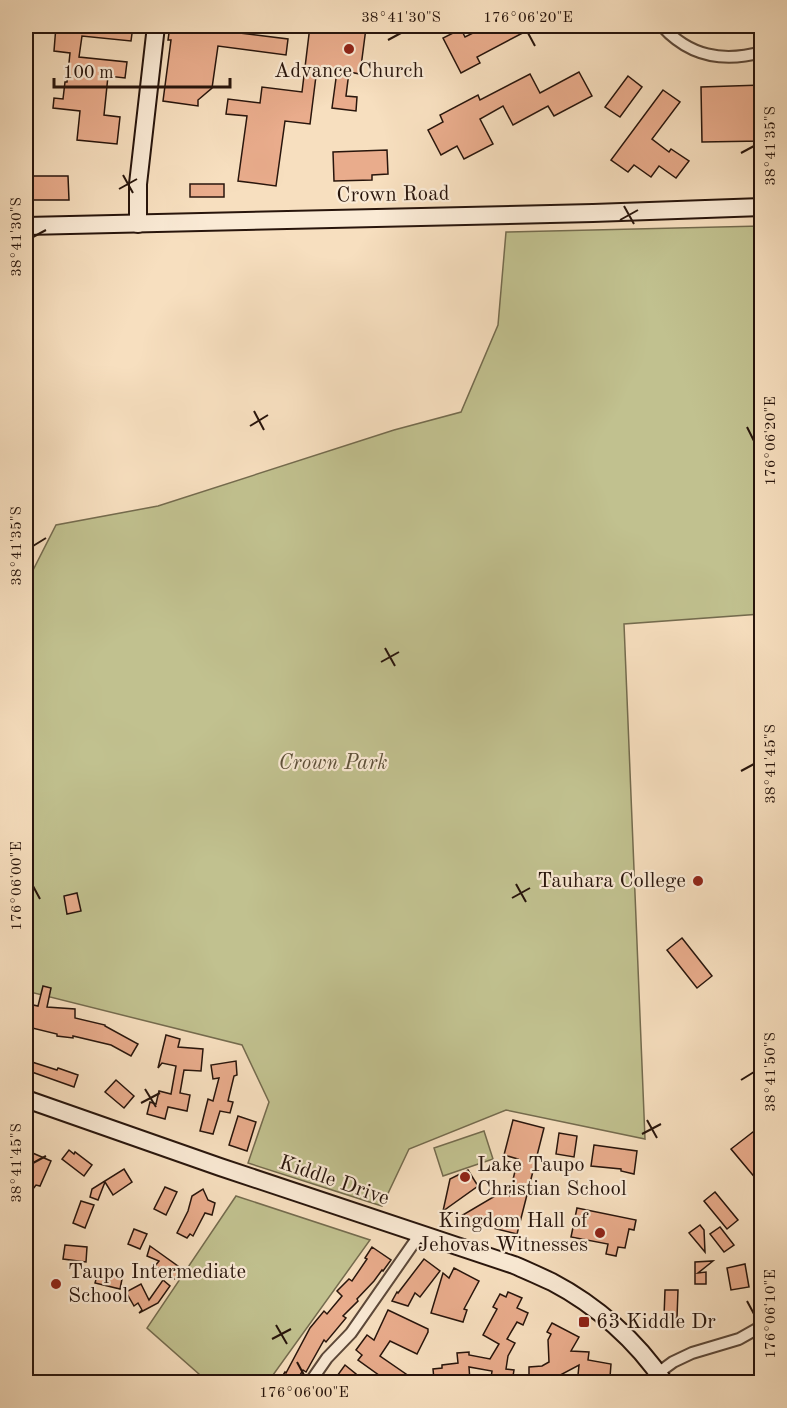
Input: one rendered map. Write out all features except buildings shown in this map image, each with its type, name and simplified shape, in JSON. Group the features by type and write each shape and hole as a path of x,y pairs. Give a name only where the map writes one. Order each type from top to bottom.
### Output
{"street":[{"path":"138,224 138,183 156,26"},
{"path":"662,26 672,37 689,49 716,57 749,55 762,51"},
{"name":"Crown Road","path":"26,226 762,207"},
{"name":"Kiddle Drive","path":"26,1099 514,1265 552,1282 611,1321 661,1378"},
{"path":"311,1381 327,1358 351,1333 420,1234"},
{"path":"661,1378 674,1362 692,1353 739,1339 762,1326"}],"green space":[{"name":"Crown Park","path":"761,226 761,614 624,624 645,1139 506,1110 409,1149 382,1206 248,1163 269,1102 242,1045 26,991 26,584 56,525 158,506 394,430 461,412 498,325 506,232"},
{"path":"484,1131 493,1159 443,1176 434,1148"},
{"path":"236,1196 370,1240 268,1382 208,1382 147,1328"}],"place":[{"name":"Advance Church","path":"349,49"},
{"name":"Tauhara College","path":"698,881"},
{"name":"Lake Taupo Christian School","path":"465,1177"},
{"name":"Kingdom Hall of Jehovas Witnesses","path":"600,1233"},
{"name":"Taupo Intermediate School","path":"56,1284"},
{"name":"63 Kiddle Dr","path":"584,1322"}]}
